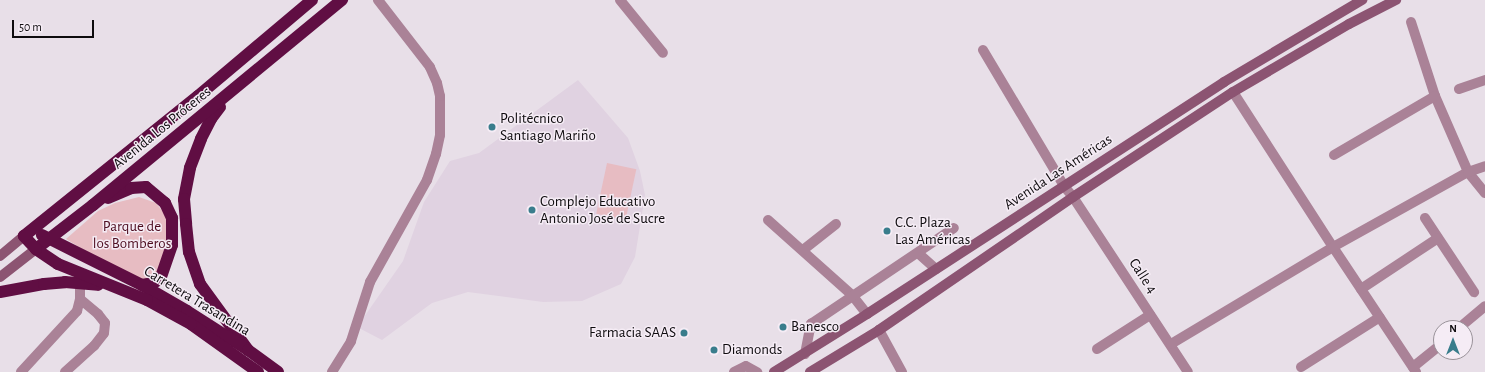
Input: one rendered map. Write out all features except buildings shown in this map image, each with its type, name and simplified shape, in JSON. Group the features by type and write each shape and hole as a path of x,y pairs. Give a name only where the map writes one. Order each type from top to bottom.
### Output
{"highway":[{"name":"Avenida Los Próceres","path":"28,233 198,96 312,0"},
{"name":"Avenida Los Próceres","path":"36,249 93,205 342,0"},
{"path":"235,89 211,119 201,139 190,168 184,206 189,252 200,284 248,350"},
{"path":"93,205 130,188 146,187 166,203 172,218 172,245 160,279 153,283 142,285"},
{"name":"Carretera Trasandina","path":"28,233 48,239 142,285 187,311 248,350 278,372"},
{"name":"Carretera Trasandina","path":"28,233 36,249 58,264 147,300 191,324 258,372"},
{"path":"0,292 44,284 80,283 117,287"}],"street":[{"path":"332,372 350,341 370,282 427,180 436,154 440,135 440,96 437,83 430,67 378,0"},
{"path":"620,0 663,53"},
{"name":"Avenida Las Américas","path":"774,372 805,354 1224,82 1362,0"},
{"name":"Avenida Las Américas","path":"810,372 879,330 1073,197 1233,92 1349,24 1396,0"},
{"path":"1411,22 1435,96 1468,172 1485,193"},
{"name":"Calle 4","path":"983,50 1064,186 1073,197 1188,372"},
{"path":"1459,89 1485,80"},
{"path":"1233,92 1333,247 1415,370 1433,352"},
{"path":"1334,155 1435,96"},
{"path":"1170,344 1333,247 1468,172 1485,166"},
{"path":"1425,218 1474,292"},
{"path":"768,220 852,295 867,314"},
{"path":"803,250 836,224"},
{"path":"805,354 811,324 852,295 954,228"},
{"name":"Avenida Los Próceres","path":"0,256 28,233"},
{"path":"1361,289 1438,238"},
{"name":"Avenida Los Próceres","path":"0,277 36,249"},
{"path":"918,253 936,269"},
{"path":"21,372 77,312 80,299 80,283"},
{"path":"65,372 94,346 104,333 105,323 98,314 80,299"},
{"path":"1468,320 1485,306"},
{"path":"1097,349 1150,314"},
{"path":"1301,367 1380,317"},
{"path":"879,330 902,372"},
{"path":"734,372 746,366 757,372"}],"shaded area":[{"name":"Complejo Educativo Antonio José de Sucre","path":"578,80 628,138 640,171 645,195 635,257 621,284 582,301 543,302 468,292 432,303 382,340 357,327 403,261 424,202 450,161 479,153"}],"green space":[{"path":"607,163 636,169 626,220 596,214"},
{"name":"Parque de los Bomberos","path":"139,197 156,203 167,217 169,230 166,250 158,273 152,279 141,280 92,255 66,239 98,211 115,203"}],"place":[{"name":"Politécnico Santiago Mariño","path":"492,127"},
{"name":"Complejo Educativo Antonio José de Sucre","path":"532,210"},
{"name":"C.C. Plaza Las Américas","path":"887,231"},
{"name":"Banesco","path":"783,327"},
{"name":"Farmacia SAAS","path":"684,333"},
{"name":"Diamonds","path":"714,350"}]}
